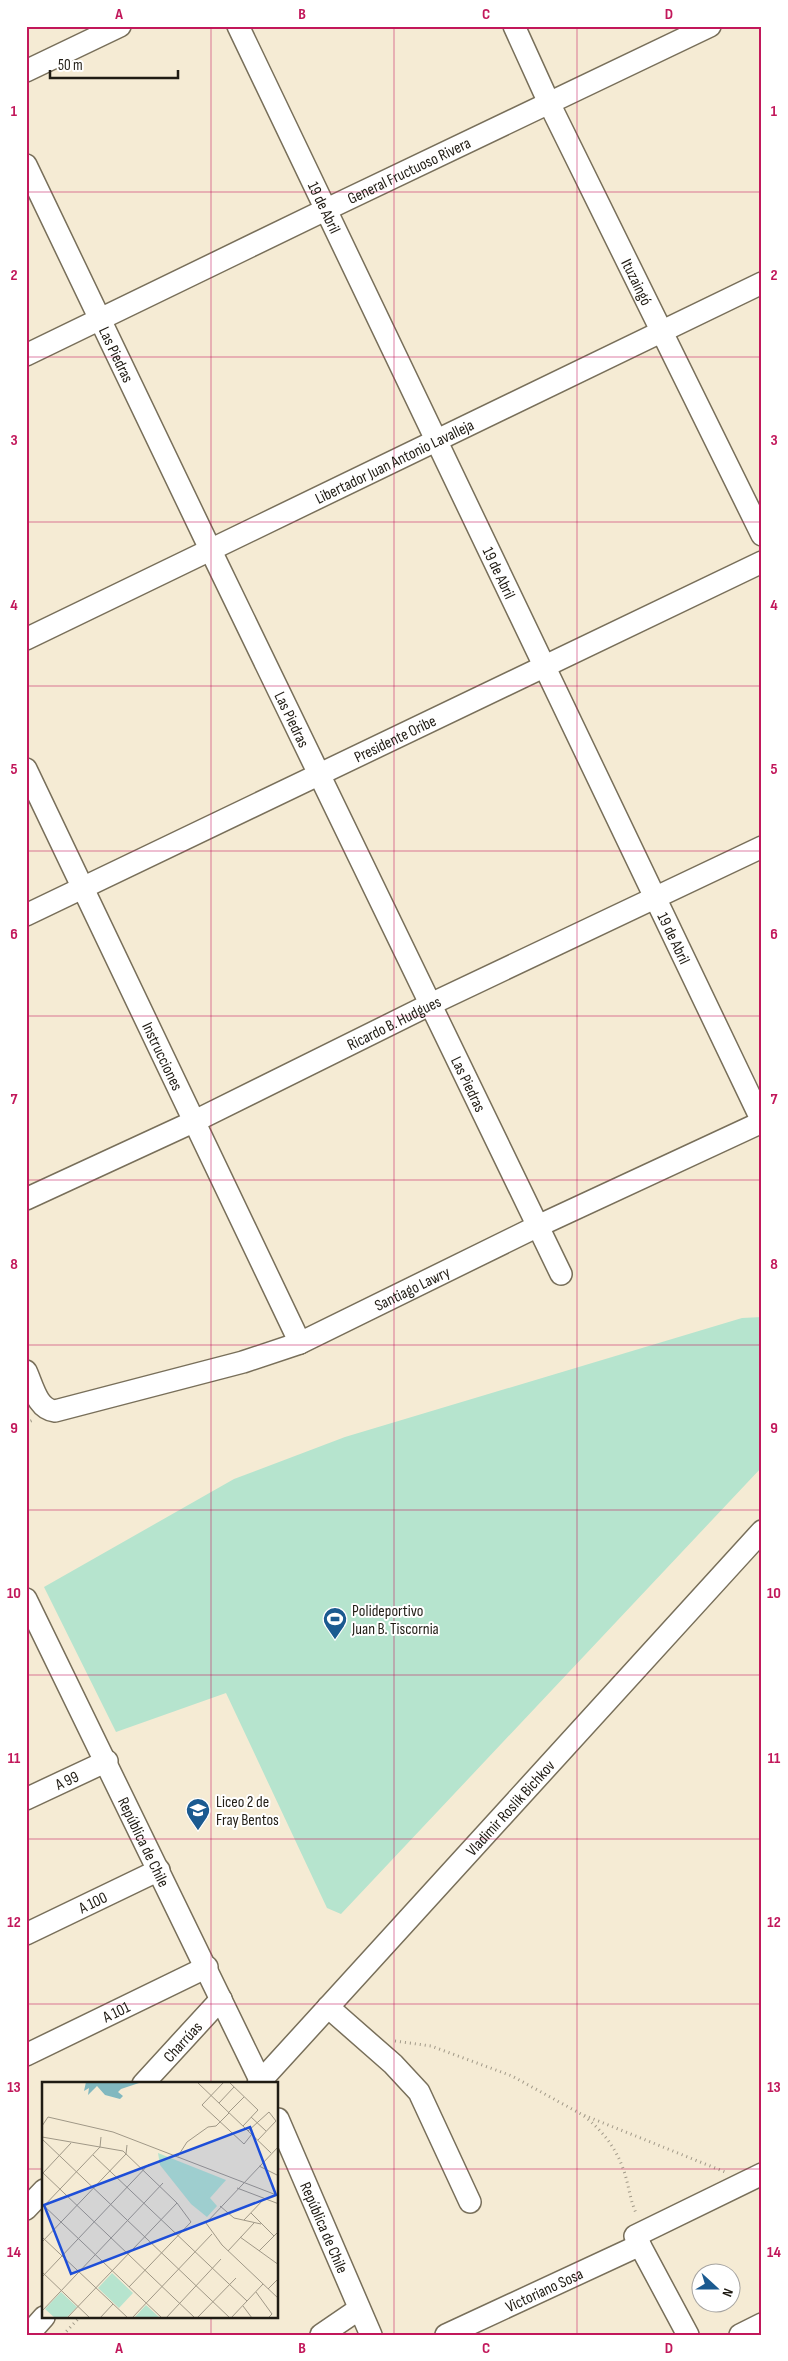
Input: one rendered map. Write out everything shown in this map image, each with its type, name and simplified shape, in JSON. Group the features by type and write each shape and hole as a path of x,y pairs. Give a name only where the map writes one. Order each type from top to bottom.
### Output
{"street":[{"path":"26,71 120,26"},
{"name":"19 de Abril","path":"238,26 762,1121"},
{"name":"Ituzaingó","path":"514,26 549,103 762,535"},
{"name":"General Fructuoso Rivera","path":"26,355 710,26"},
{"name":"Las Piedras","path":"26,165 210,551 561,1274"},
{"name":"Libertador Juan Antonio Lavalleja","path":"26,640 762,283"},
{"name":"Presidente Oribe","path":"26,915 762,562"},
{"name":"Instrucciones","path":"26,769 300,1343"},
{"name":"Ricardo B. Hudgues","path":"26,1199 195,1121 431,1004 762,847"},
{"name":"Santiago Lawry","path":"26,1371 40,1402 47,1409 55,1411 261,1357 300,1343 538,1226 762,1121"},
{"name":"Vladimir Roslik Bichkov","path":"261,2082 762,1531"},
{"name":"República de Chile","path":"26,1599 107,1761 261,2082"},
{"name":"A 99","path":"26,1799 107,1761"},
{"name":"A 100","path":"26,1934 159,1870"},
{"name":"A 101","path":"26,2055 206,1967"},
{"name":"Charrúas","path":"145,2082 222,1999"},
{"path":"328,2007 393,2064 418,2092 470,2202"},
{"name":"República de Chile","path":"279,2121 371,2335"},
{"name":"Victoriano Sosa","path":"446,2335 755,2177"},
{"path":"26,2208 42,2192"},
{"path":"640,2237 688,2335"},
{"path":"321,2335 359,2308"},
{"path":"28,2335 43,2318"}],"path":[{"path":"394,2041 431,2046 464,2057 512,2076 581,2114 700,2163 755,2177"},
{"path":"581,2114 604,2134 615,2150 624,2170 640,2237"},
{"path":"64,2335 79,2318"}],"green space":[{"name":"Polideportivo Juan B. Tiscornia","path":"762,1317 762,1467 341,1914 327,1908 226,1693 116,1732 44,1587 234,1479 345,1437 742,1318"}],"place":[{"name":"Polideportivo Juan B. Tiscornia","path":"335,1640"},
{"name":"Liceo 2 de Fray Bentos","path":"198,1831"}]}
